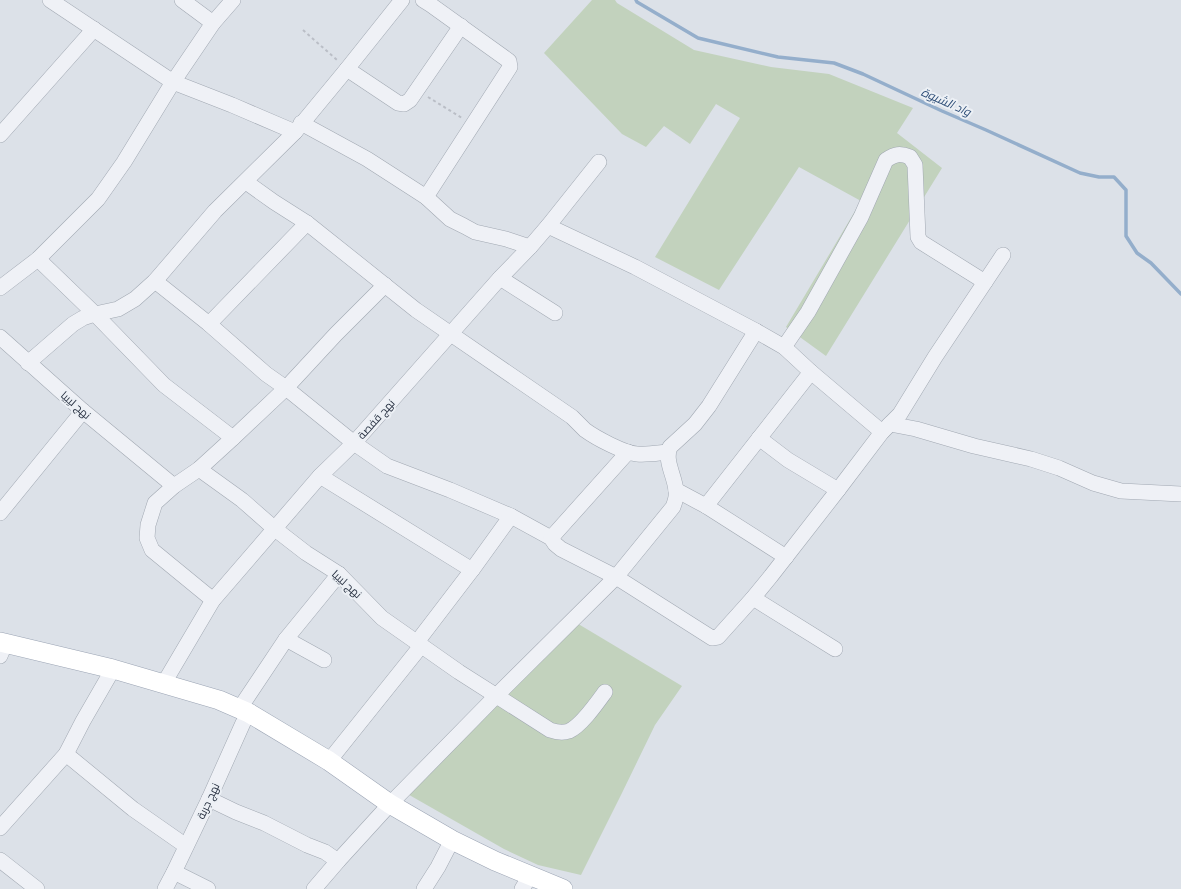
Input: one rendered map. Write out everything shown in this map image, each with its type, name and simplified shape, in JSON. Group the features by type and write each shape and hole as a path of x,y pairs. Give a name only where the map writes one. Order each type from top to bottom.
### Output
{"main road":[{"path":"2,647 113,669 219,700 245,710 329,761 390,804 452,840 495,861 526,883 563,889"}],"street":[{"path":"50,0 173,82 298,127 367,159 426,197 450,219 476,232 506,239 530,247"},
{"path":"182,0 214,23"},
{"path":"0,288 38,259 98,199 124,162 173,82 214,23 233,0"},
{"path":"28,363 73,324 83,318 95,314 118,310 135,299 155,281 216,211 246,182 298,127 402,0"},
{"path":"423,0 510,61 510,67 426,197"},
{"path":"347,69 398,103 404,104 410,100 461,26"},
{"path":"0,135 94,29"},
{"path":"784,347 808,312 862,217 886,160 899,154 910,157 915,165 918,236 921,242 985,282"},
{"name":"نهج قفصة","path":"164,683 213,600 320,476 354,443 500,278 530,247 599,162"},
{"path":"246,182 307,223 416,310 572,417 585,430 628,452 645,455 668,452"},
{"path":"209,324 307,223"},
{"path":"548,226 635,267 784,347 811,372 886,428 916,429 974,446 1031,459 1058,468 1093,483 1121,491 1181,494"},
{"path":"155,281 209,324 266,374 286,388 354,443 392,468 450,490 511,516 551,538 561,549 616,577 712,638 718,637 753,598 886,428 900,414 935,357 1003,255"},
{"path":"38,259 95,314 164,385 233,438"},
{"path":"500,278 555,313"},
{"path":"213,600 152,550 147,538 148,525 155,503 174,486 199,469 286,388 336,334 385,285"},
{"path":"314,889 390,804 616,577 673,507 676,500 676,490 668,459 670,447 695,424 709,406 756,331"},
{"name":"نهج ليبيا","path":"0,337 83,411 174,486"},
{"path":"706,506 811,372"},
{"path":"0,513 83,411"},
{"path":"759,438 788,460 838,490"},
{"path":"551,538 628,452"},
{"name":"نهج ليبيا","path":"199,469 242,500 275,529 306,553 339,574 382,618 496,696 550,730 568,732 576,726 605,692"},
{"path":"320,476 472,570"},
{"path":"676,490 706,506 786,557"},
{"path":"329,761 419,644 511,516"},
{"name":"نهج جربة","path":"165,889 209,799 243,723 245,710 286,639 339,574"},
{"path":"753,598 835,649"},
{"path":"286,639 324,660"},
{"path":"0,828 66,754 113,669"},
{"path":"66,754 133,809 186,846"},
{"path":"209,799 264,823 324,852 338,861"},
{"path":"424,889 438,867 452,840"},
{"path":"0,860 37,889"},
{"path":"174,872 208,889"}],"path":[{"path":"304,30 347,69"},
{"path":"417,89 473,125"}],"green space":[{"path":"592,0 615,0 617,3 694,50 771,67 829,74 913,108 897,133 942,168 826,356 786,327 861,201 799,167 719,290 655,257 740,118 716,104 690,144 664,126 646,147 622,134 544,53"},
{"path":"575,622 682,686 655,725 581,875 538,865 504,849 404,792"}],"waterway":[{"name":"واد الشيوة","path":"636,0 698,38 778,57 834,63 863,74 1080,173 1099,177 1114,177 1126,190 1126,236 1137,253 1151,263 1181,294"}]}
